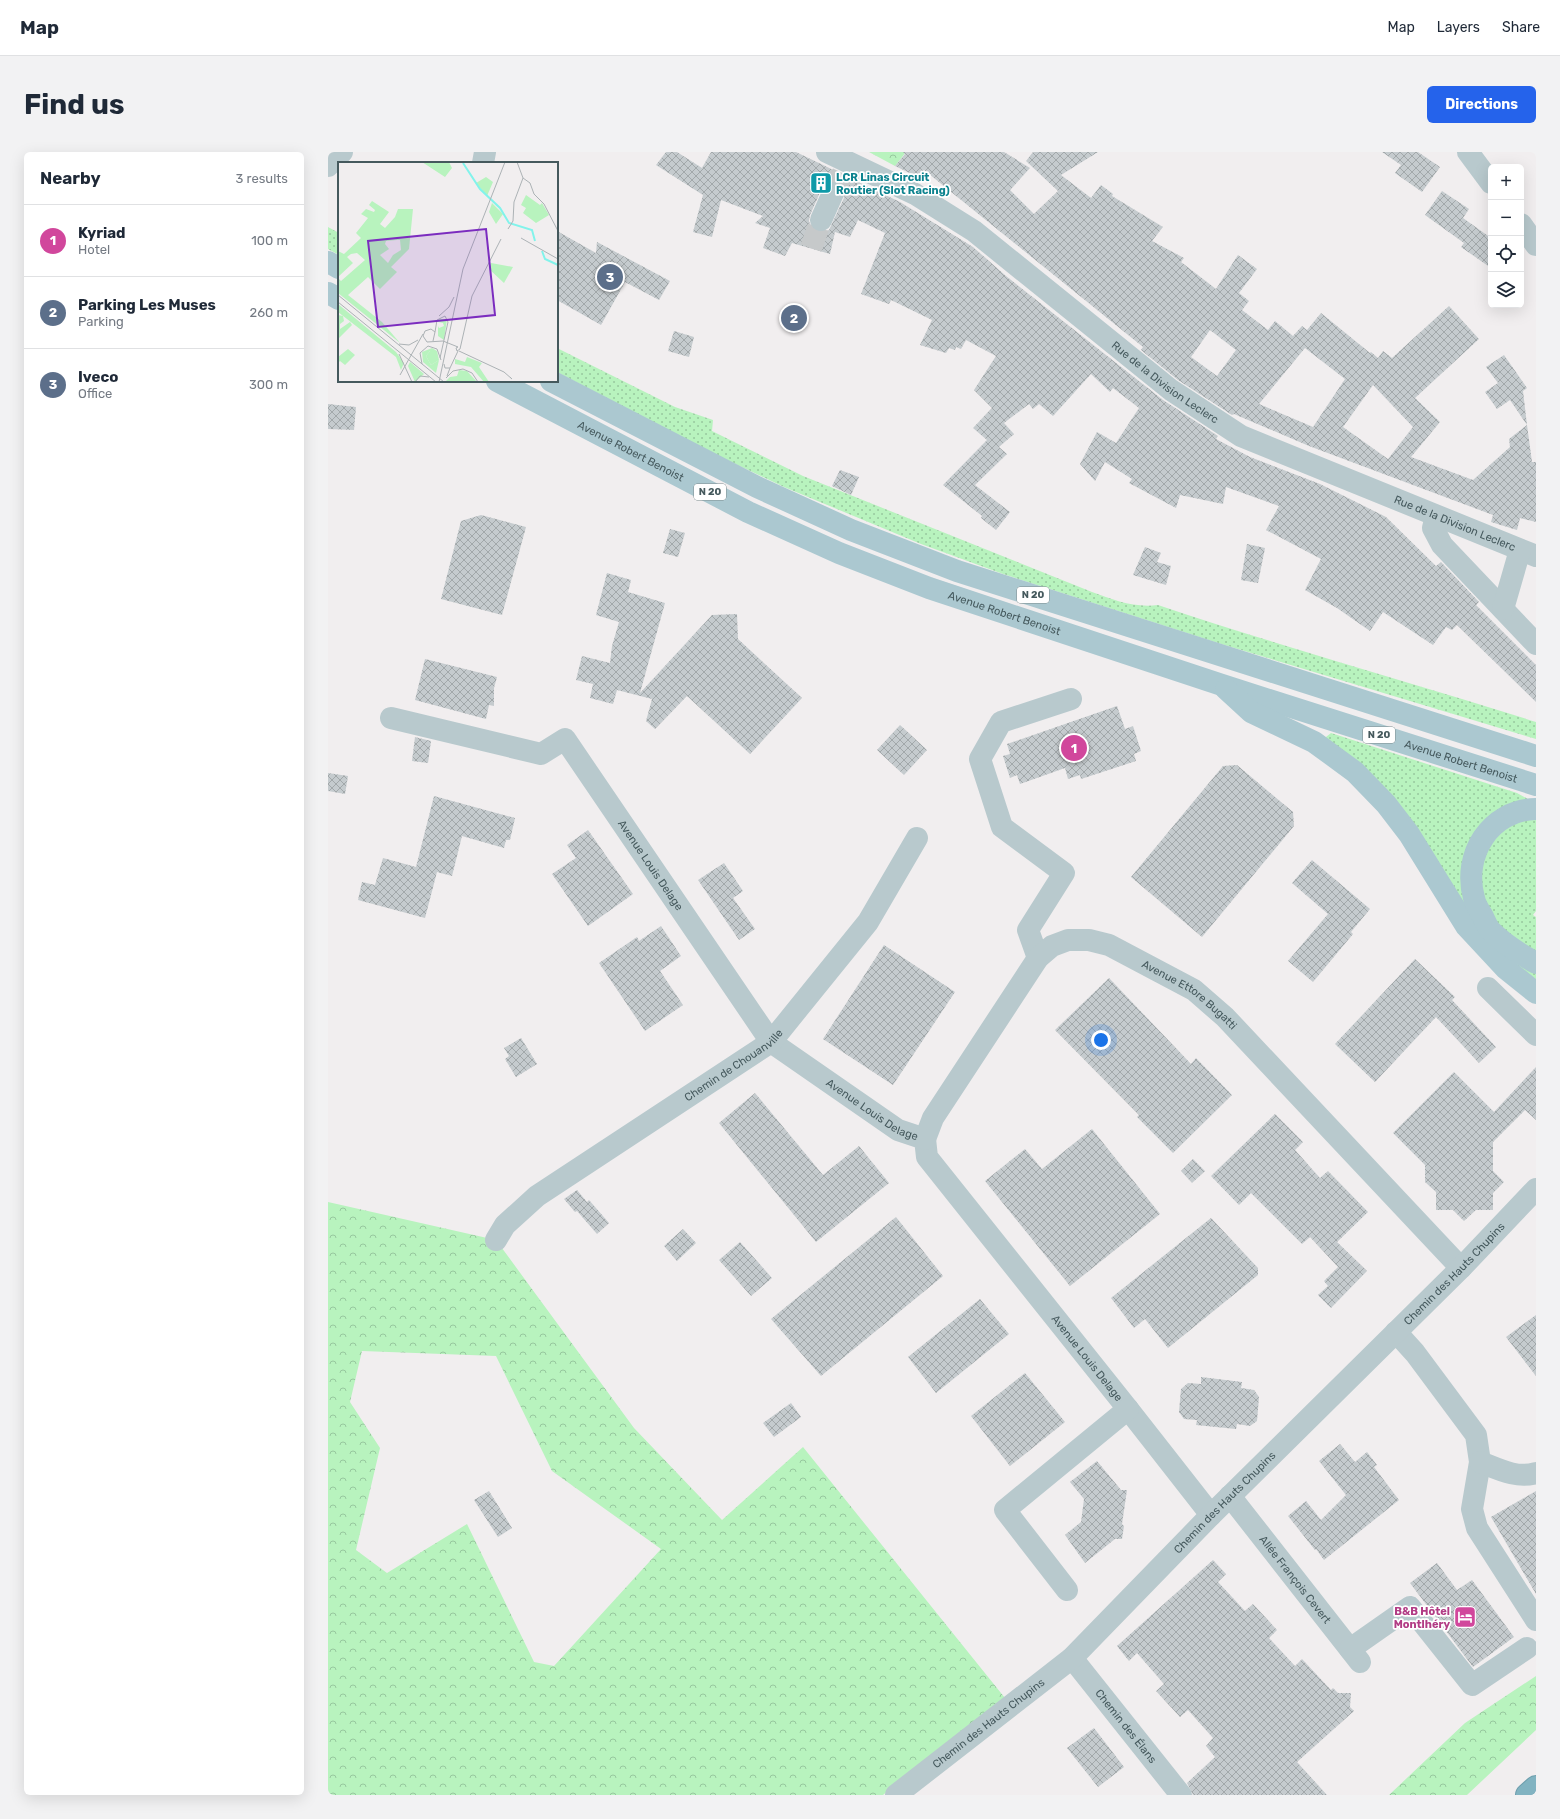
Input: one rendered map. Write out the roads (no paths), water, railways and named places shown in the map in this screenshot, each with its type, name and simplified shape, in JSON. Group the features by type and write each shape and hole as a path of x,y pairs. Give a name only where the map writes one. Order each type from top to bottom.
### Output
{"highway":[{"path":"1527,1795 1536,1787"}],"main road":[{"path":"328,262 338,267"},
{"path":"328,293 338,298"},
{"name":"Avenue Robert Benoist","path":"499,382 748,512 839,553 929,588 1222,685 1536,785"},
{"name":"N 20","path":"553,382 756,487 852,530 957,571 1536,756"},
{"path":"1222,685 1251,712 1314,742 1354,772 1386,804 1409,834 1466,926 1506,969 1536,993"},
{"path":"1536,809 1516,812 1502,818 1495,824 1479,842 1471,870 1474,898 1490,930 1518,954 1536,963"}],"street":[{"path":"328,166 342,152"},
{"path":"483,162 485,152"},
{"name":"Rue de la Division Leclerc","path":"826,152 915,194 974,231 1171,390 1241,436 1528,553"},
{"path":"1468,152 1488,179"},
{"path":"821,220 833,193"},
{"path":"1524,228 1536,245"},
{"path":"1436,516 1433,528 1442,545 1536,644"},
{"path":"1503,609 1528,553"},
{"path":"1038,958 1028,930 1064,873 1002,827 980,759 1001,722 1071,699"},
{"name":"Avenue Louis Delage","path":"391,718 541,754 566,739 771,1042 898,1130 925,1139 927,1156 1211,1515"},
{"name":"Chemin de Chouanville","path":"496,1240 505,1225 537,1196 771,1042 868,922 917,838"},
{"name":"Avenue Ettore Bugatti","path":"925,1139 933,1118 1038,958 1052,946 1068,940 1089,940 1109,945 1194,990 1230,1023 1461,1268"},
{"path":"1488,988 1536,1035"},
{"name":"Chemin des Hauts Chupins","path":"896,1795 1072,1658 1211,1515 1461,1268 1536,1189"},
{"path":"1396,1332 1415,1353 1476,1434 1480,1462 1472,1509 1477,1528 1536,1620"},
{"path":"1067,1590 1005,1510 1128,1409"},
{"path":"1480,1462 1506,1472 1529,1475 1536,1473"},
{"name":"Allée François Cevert","path":"1230,1496 1355,1656 1410,1607 1472,1685 1527,1648"},
{"name":"Chemin des Élans","path":"1072,1658 1181,1795"}],"tunnel":[{"path":"833,193 848,163"},
{"path":"811,248 821,220"}],"place":[{"name":"LCR Linas Circuit Routier (Slot Racing)","path":"821,183"},
{"name":"Iveco","path":"610,277"},
{"name":"Parking Les Muses","path":"794,318"},
{"name":"Kyriad","path":"1074,748"},
{"name":"B&B Hôtel Montlhéry","path":"1465,1617"}]}
